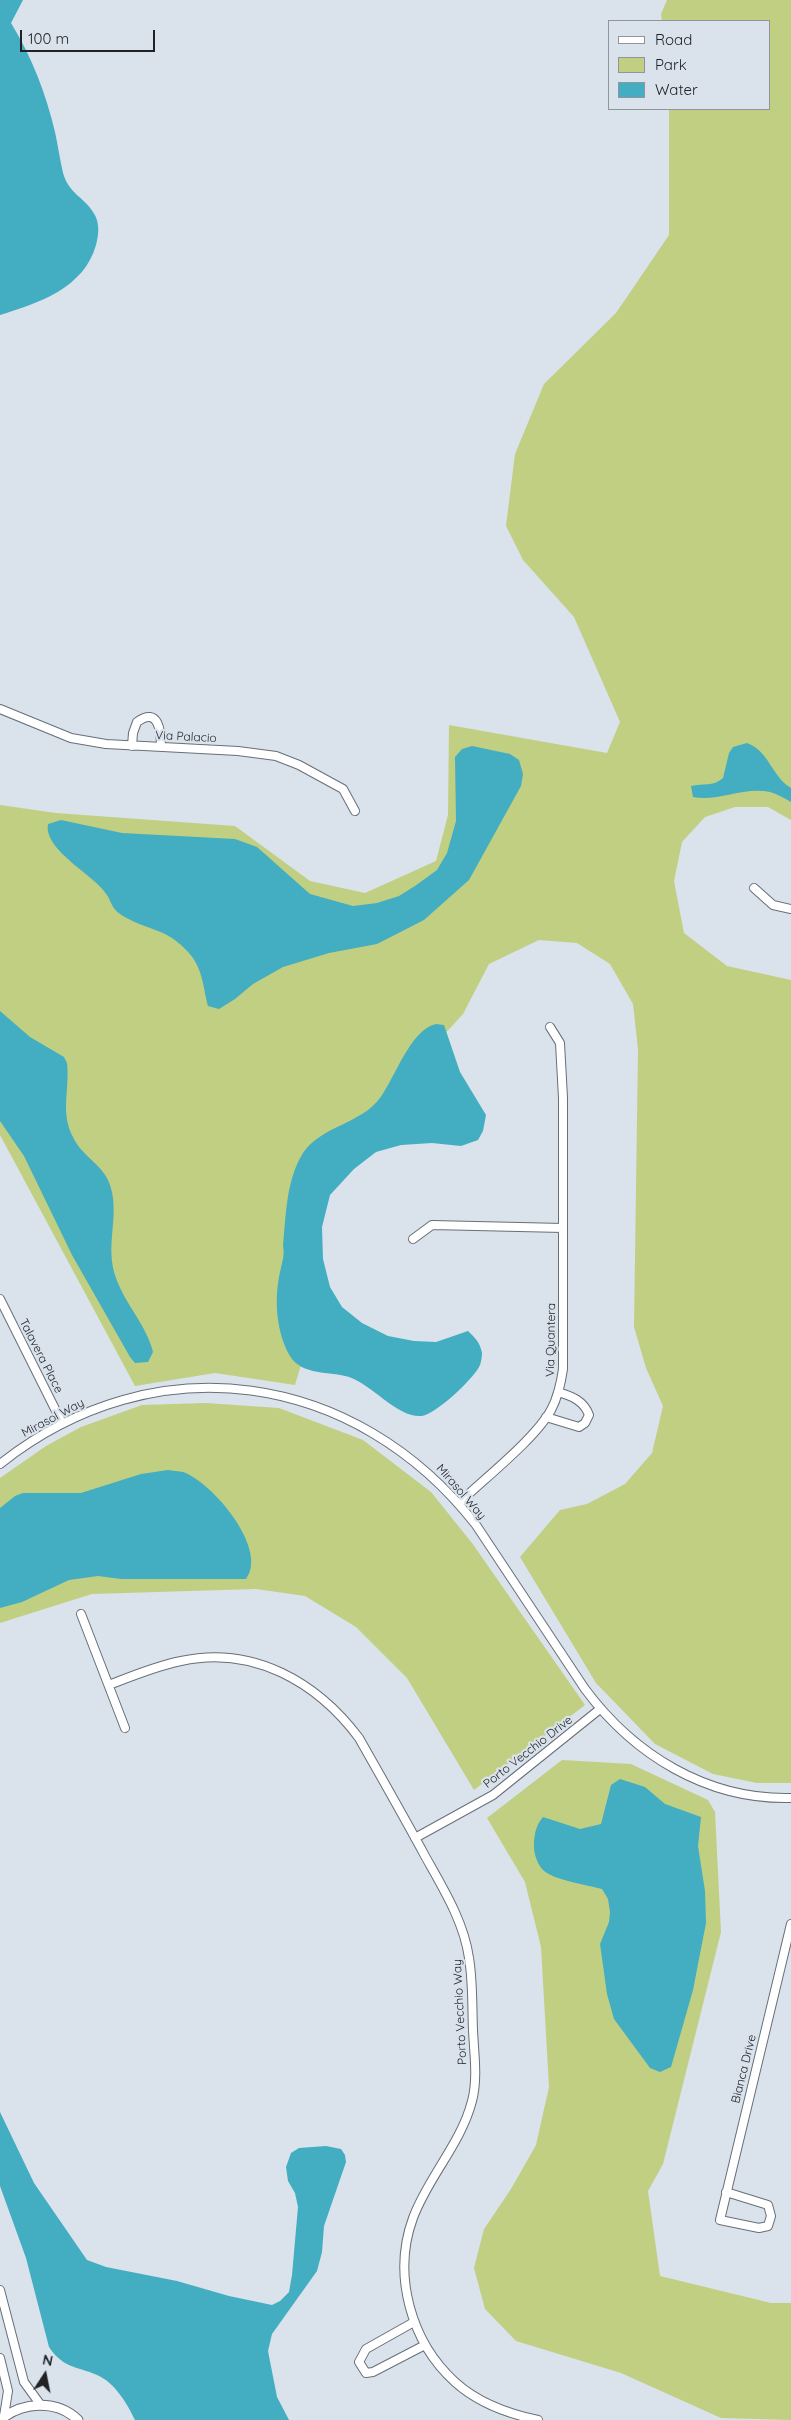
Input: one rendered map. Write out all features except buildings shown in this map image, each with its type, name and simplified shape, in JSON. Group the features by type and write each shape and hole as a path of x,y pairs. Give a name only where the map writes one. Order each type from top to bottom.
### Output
{"street":[{"name":"Via Palacio","path":"0,709 71,738 106,744 276,756 299,765 343,789 355,811"},
{"path":"132,746 134,727 137,722 147,718 157,721 160,725 161,747"},
{"path":"754,888 773,905 791,909"},
{"name":"Via Quantera","path":"458,1502 536,1430 546,1417 558,1392 563,1369 563,1098 560,1043 550,1027"},
{"path":"413,1239 432,1225 563,1228"},
{"name":"Talavera Place","path":"0,1299 62,1423"},
{"name":"Mirasol Way","path":"0,1464 38,1437 62,1423 116,1402 166,1391 212,1388 263,1392 318,1406 365,1427 409,1455 458,1502 476,1525 600,1709 641,1748 677,1771 716,1787 737,1793 791,1798"},
{"path":"546,1417 579,1426 585,1423 589,1415 586,1407 574,1397 558,1392"},
{"path":"81,1614 125,1728"},
{"name":"Porto Vecchio Way","path":"109,1686 159,1666 201,1658 244,1661 262,1665 297,1680 328,1702 345,1719 359,1738 449,1899 462,1931 469,1958 475,2085 466,2121 422,2198 406,2239 406,2291 414,2322 425,2345 438,2364 456,2383 477,2397 504,2410 538,2420"},
{"name":"Porto Vecchio Drive","path":"416,1838 493,1795 600,1709"},
{"name":"Bianca Drive","path":"726,2192 768,2205 771,2210 768,2226 758,2228 720,2220 726,2192 791,1924"},
{"path":"0,2290 24,2382 40,2404"},
{"path":"414,2322 366,2349 359,2362 361,2369 366,2373 373,2372 425,2345"},
{"path":"0,2358 8,2391 2,2418"},
{"path":"2,2418 11,2412 40,2404 63,2410 78,2420"}],"green space":[{"path":"667,0 791,0 791,820 768,807 735,807 705,817 682,842 674,881 684,933 727,966 791,980 791,1783 757,1783 713,1774 655,1744 596,1683 520,1557 560,1510 587,1504 625,1484 652,1453 663,1406 646,1368 634,1327 638,1049 633,1004 610,964 577,943 539,940 489,964 463,1014 338,1151 305,1243 309,1338 295,1385 215,1373 135,1386 0,1135 0,805 56,813 235,826 310,881 365,893 436,861 448,815 449,725 607,753 620,722 574,617 523,560 506,526 515,454 544,384 616,313 669,235 669,110 771,110 771,20 662,20 661,14"},
{"path":"206,1403 279,1408 363,1440 431,1492 472,1543 585,1705 474,1790 407,1678 356,1627 305,1596 256,1589 92,1594 0,1623 0,1478 46,1446 81,1427 142,1405"},
{"path":"562,1760 631,1764 708,1800 715,1812 721,1932 663,2164 648,2191 660,2276 771,2303 791,2303 791,2420 721,2418 621,2373 516,2341 485,2309 474,2268 484,2229 511,2189 536,2145 549,2087 541,1947 525,1882 487,1818"}],"water":[{"path":"0,0 23,0 11,23 32,62 43,90 55,132 63,173 69,186 93,212 97,220 98,237 90,260 71,283 44,299 0,315"},
{"path":"747,743 766,758 779,777 791,788 791,802 773,793 760,791 702,798 693,797 691,786 712,784 723,778 729,753 733,747"},
{"path":"472,746 510,754 519,760 523,774 521,786 469,880 424,920 377,944 329,953 283,967 253,984 219,1009 208,1006 200,972 189,953 165,934 132,921 119,913 101,888 62,853 49,834 48,824 61,820 122,833 235,839 257,847 310,894 353,906 377,903 399,896 437,870 447,853 456,821 455,757 462,749"},
{"path":"0,1011 30,1037 64,1057 67,1063 66,1110 69,1128 77,1145 100,1169 109,1183 112,1192 114,1214 111,1245 113,1267 120,1288 150,1342 153,1352 148,1362 135,1363 130,1357 72,1255 24,1156 0,1121"},
{"path":"436,1024 444,1025 460,1072 486,1115 483,1131 478,1140 461,1146 432,1143 401,1145 376,1152 354,1169 330,1195 322,1227 323,1259 330,1287 342,1307 362,1323 388,1336 414,1341 436,1342 468,1331 479,1343 482,1356 480,1366 475,1373 462,1388 444,1403 422,1416 403,1412 358,1381 349,1377 309,1370 295,1362 285,1347 279,1326 277,1293 290,1186 297,1164 303,1153 320,1137 372,1107 386,1089 418,1035"},
{"path":"168,1470 183,1472 195,1478 222,1502 234,1518 244,1535 250,1551 251,1566 246,1579 121,1579 98,1576 69,1580 22,1602 0,1608 0,1508 15,1496 23,1493 81,1493 141,1474"},
{"path":"620,1779 645,1787 665,1804 701,1817 698,1846 705,1891 706,1923 693,1990 671,2067 660,2072 650,2068 614,2019 607,1994 600,1944 609,1922 608,1899 602,1889 548,1874 538,1864 534,1848 536,1831 543,1817 580,1829 601,1824 611,1785"},
{"path":"0,2112 34,2183 87,2260 106,2267 177,2281 229,2296 272,2305 280,2301 289,2292 292,2275 298,2207 295,2193 288,2181 286,2167 291,2153 299,2148 326,2146 341,2149 345,2155 346,2162 324,2226 322,2252 317,2271 272,2334 268,2351 277,2397 289,2420 135,2420 129,2408 112,2385 93,2373 67,2364 55,2354 49,2347 26,2258 0,2186"}]}
